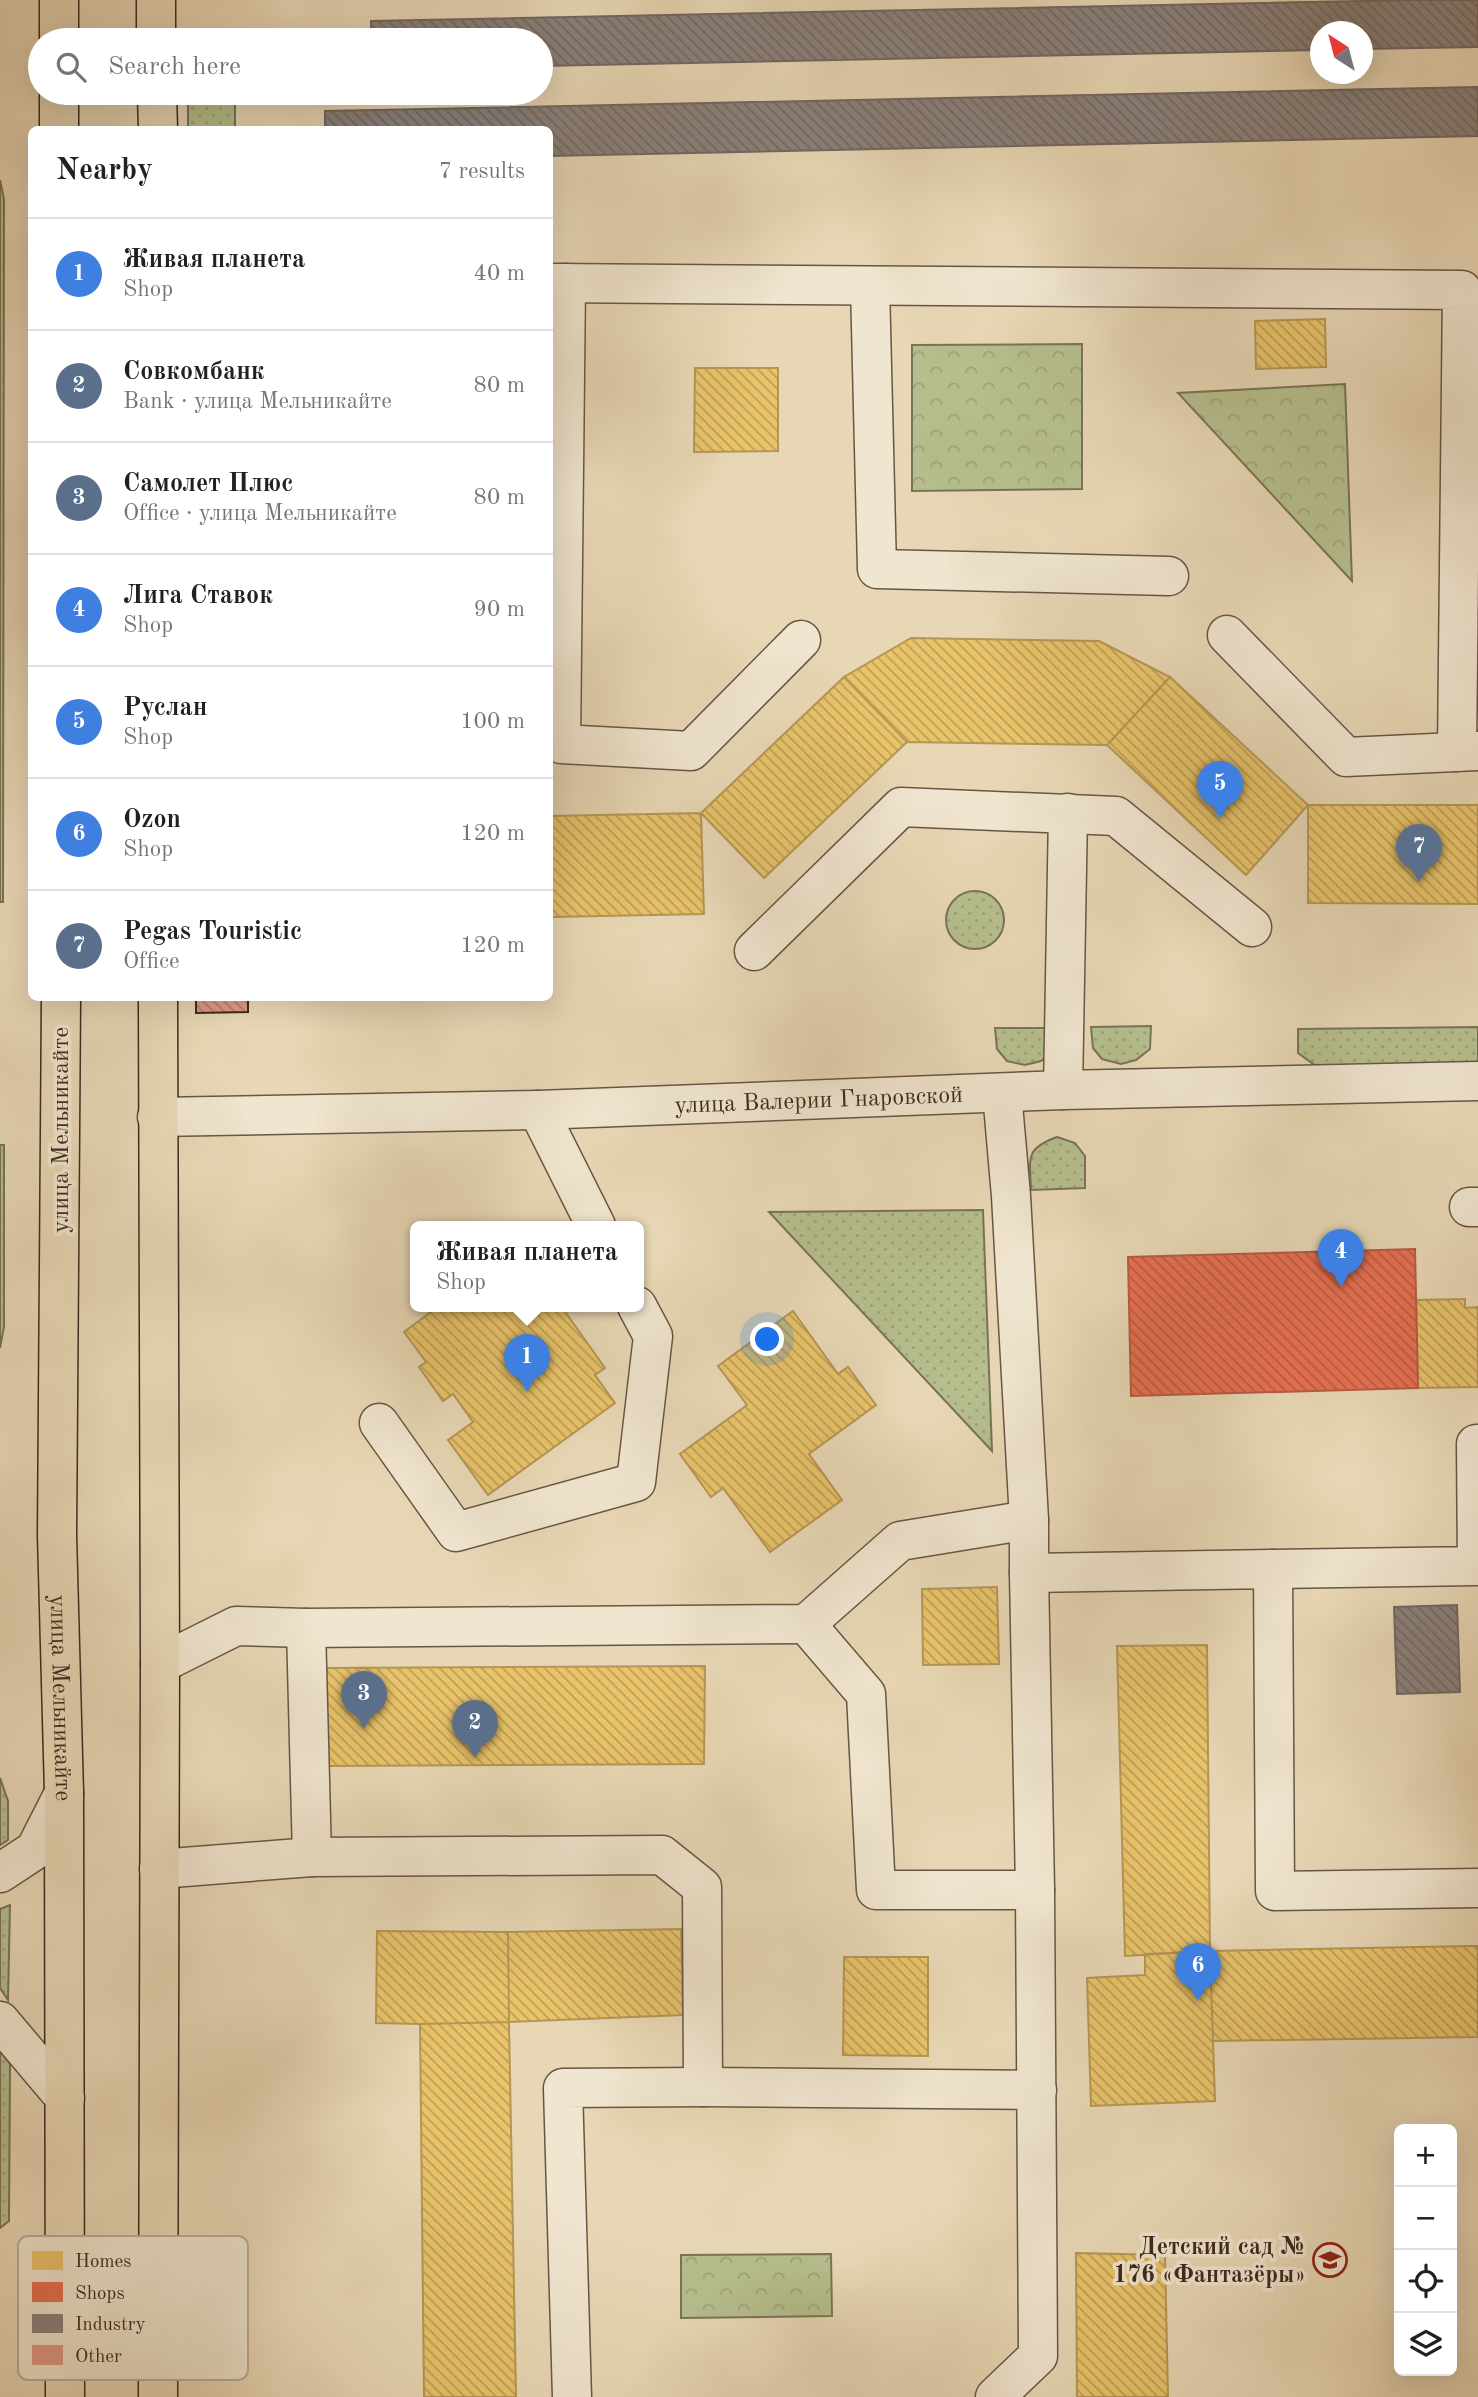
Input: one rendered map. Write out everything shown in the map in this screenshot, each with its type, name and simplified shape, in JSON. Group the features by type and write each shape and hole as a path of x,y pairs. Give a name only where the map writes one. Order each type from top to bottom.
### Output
{"main road":[{"path":"59,0 59,28"},
{"path":"156,0 156,28"},
{"path":"59,105 59,126"},
{"path":"157,105 158,126"},
{"name":"улица Мельникайте","path":"61,1001 57,1535 64,1793 65,2236"},
{"path":"158,1001 158,2236"}],"street":[{"path":"801,640 691,751 561,744 558,283 1462,290 1468,752 1346,757 1227,635"},
{"path":"870,286 877,569 1169,576"},
{"path":"754,951 901,807 1116,816 1252,927"},
{"path":"1063,1090 1068,813"},
{"name":"улица Валерии Гнаровской","path":"158,1117 538,1110 1063,1090 1478,1082"},
{"path":"995,2397 1038,2356 1029,1520 1011,1196 1002,1093"},
{"path":"538,1110 594,1221"},
{"path":"379,1423 456,1532 636,1482 653,1336 640,1312"},
{"path":"1029,1573 1477,1566 1478,1444"},
{"path":"160,1664 236,1626 306,1628 806,1624 900,1541 1029,1520"},
{"path":"1273,1569 1275,1891 1478,1888"},
{"path":"806,1624 866,1694 876,1890 1035,1890"},
{"path":"306,1628 312,1857"},
{"path":"0,1873 34,1850 64,1793"},
{"path":"159,1869 312,1857 662,1855 702,1887 704,2087"},
{"path":"0,2021 65,2098"},
{"path":"572,2397 563,2088 1037,2091"}],"green space":[{"path":"188,105 235,105 235,126 188,126"},
{"path":"0,180 4,199 3,902 0,902"},
{"path":"1082,344 1082,489 912,491 912,345"},
{"path":"1345,384 1352,581 1178,393"},
{"path":"975,891 996,899 1004,920 996,941 975,949 954,941 946,920 954,899"},
{"path":"1151,1026 1150,1049 1136,1060 1121,1064 1102,1059 1093,1048 1091,1027"},
{"path":"1478,1027 1478,1062 1316,1066 1298,1053 1298,1029"},
{"path":"995,1028 1056,1028 1055,1050 1041,1061 1025,1065 1007,1061 997,1049"},
{"path":"1057,1137 1075,1143 1085,1156 1085,1188 1031,1190 1031,1156 1039,1146"},
{"path":"0,1145 4,1145 4,1327 0,1348"},
{"path":"983,1210 992,1451 769,1212"},
{"path":"0,1778 8,1801 8,1840 0,1845"},
{"path":"10,1905 8,2000 0,1988 0,1909"},
{"path":"0,2051 10,2064 9,2221 0,2228"},
{"path":"831,2254 832,2316 681,2318 681,2255"}],"building: Homes":[{"path":"1325,319 1326,367 1256,369 1255,321"},
{"path":"695,368 778,368 778,451 694,452"},
{"path":"911,638 1099,641 1170,677 1107,745 907,742 844,677"},
{"path":"844,677 907,742 764,878 701,813"},
{"path":"1170,677 1308,805 1246,875 1107,745"},
{"path":"1308,805 1478,805 1478,904 1308,903"},
{"path":"701,813 704,914 553,917 553,816"},
{"path":"1465,1299 1465,1308 1478,1307 1478,1387 1418,1388 1416,1300"},
{"path":"793,1311 838,1374 848,1367 876,1405 809,1454 842,1500 770,1552 723,1488 711,1497 680,1454 747,1405 718,1366"},
{"path":"431,1312 565,1312 605,1368 595,1375 615,1403 488,1495 448,1440 473,1422 453,1394 443,1401 419,1367 426,1362 404,1332"},
{"path":"997,1587 999,1664 923,1665 922,1589"},
{"path":"1207,1645 1210,1951 1125,1956 1117,1646"},
{"path":"705,1666 704,1764 325,1766 326,1668"},
{"path":"681,1929 683,2015 509,2022 508,1932"},
{"path":"377,1931 508,1932 509,2022 376,2023"},
{"path":"1478,1946 1478,2037 1213,2041 1210,1951"},
{"path":"1210,1951 1215,2101 1091,2106 1087,1978 1145,1975 1145,1954"},
{"path":"844,1957 928,1957 928,2056 843,2055"},
{"path":"509,2022 516,2397 424,2397 420,2024"},
{"path":"1076,2253 1165,2255 1168,2397 1077,2397"}],"building: Shops":[{"path":"1415,1249 1418,1388 1131,1396 1128,1257"}],"building: Industry":[{"path":"1478,0 1478,47 1373,49 1373,21 1310,21 1310,50 553,66 553,28 371,28 371,21"},
{"path":"1478,87 1478,136 553,156 553,126 325,126 325,111"},
{"path":"1457,1605 1460,1692 1397,1694 1394,1607"}],"building: Other":[{"path":"196,1001 248,1001 248,1012 196,1013"}],"place":[{"name":"Руслан","path":"1220,819"},
{"name":"Pegas Touristic","path":"1419,882"},
{"name":"Лига Ставок","path":"1341,1287"},
{"name":"Живая планета","path":"527,1392"},
{"name":"Самолет Плюс","path":"364,1729"},
{"name":"Совкомбанк","path":"475,1758"},
{"name":"Ozon","path":"1198,2001"},
{"name":"Детский сад № 176 «Фантазёры»","path":"1330,2260"}]}
